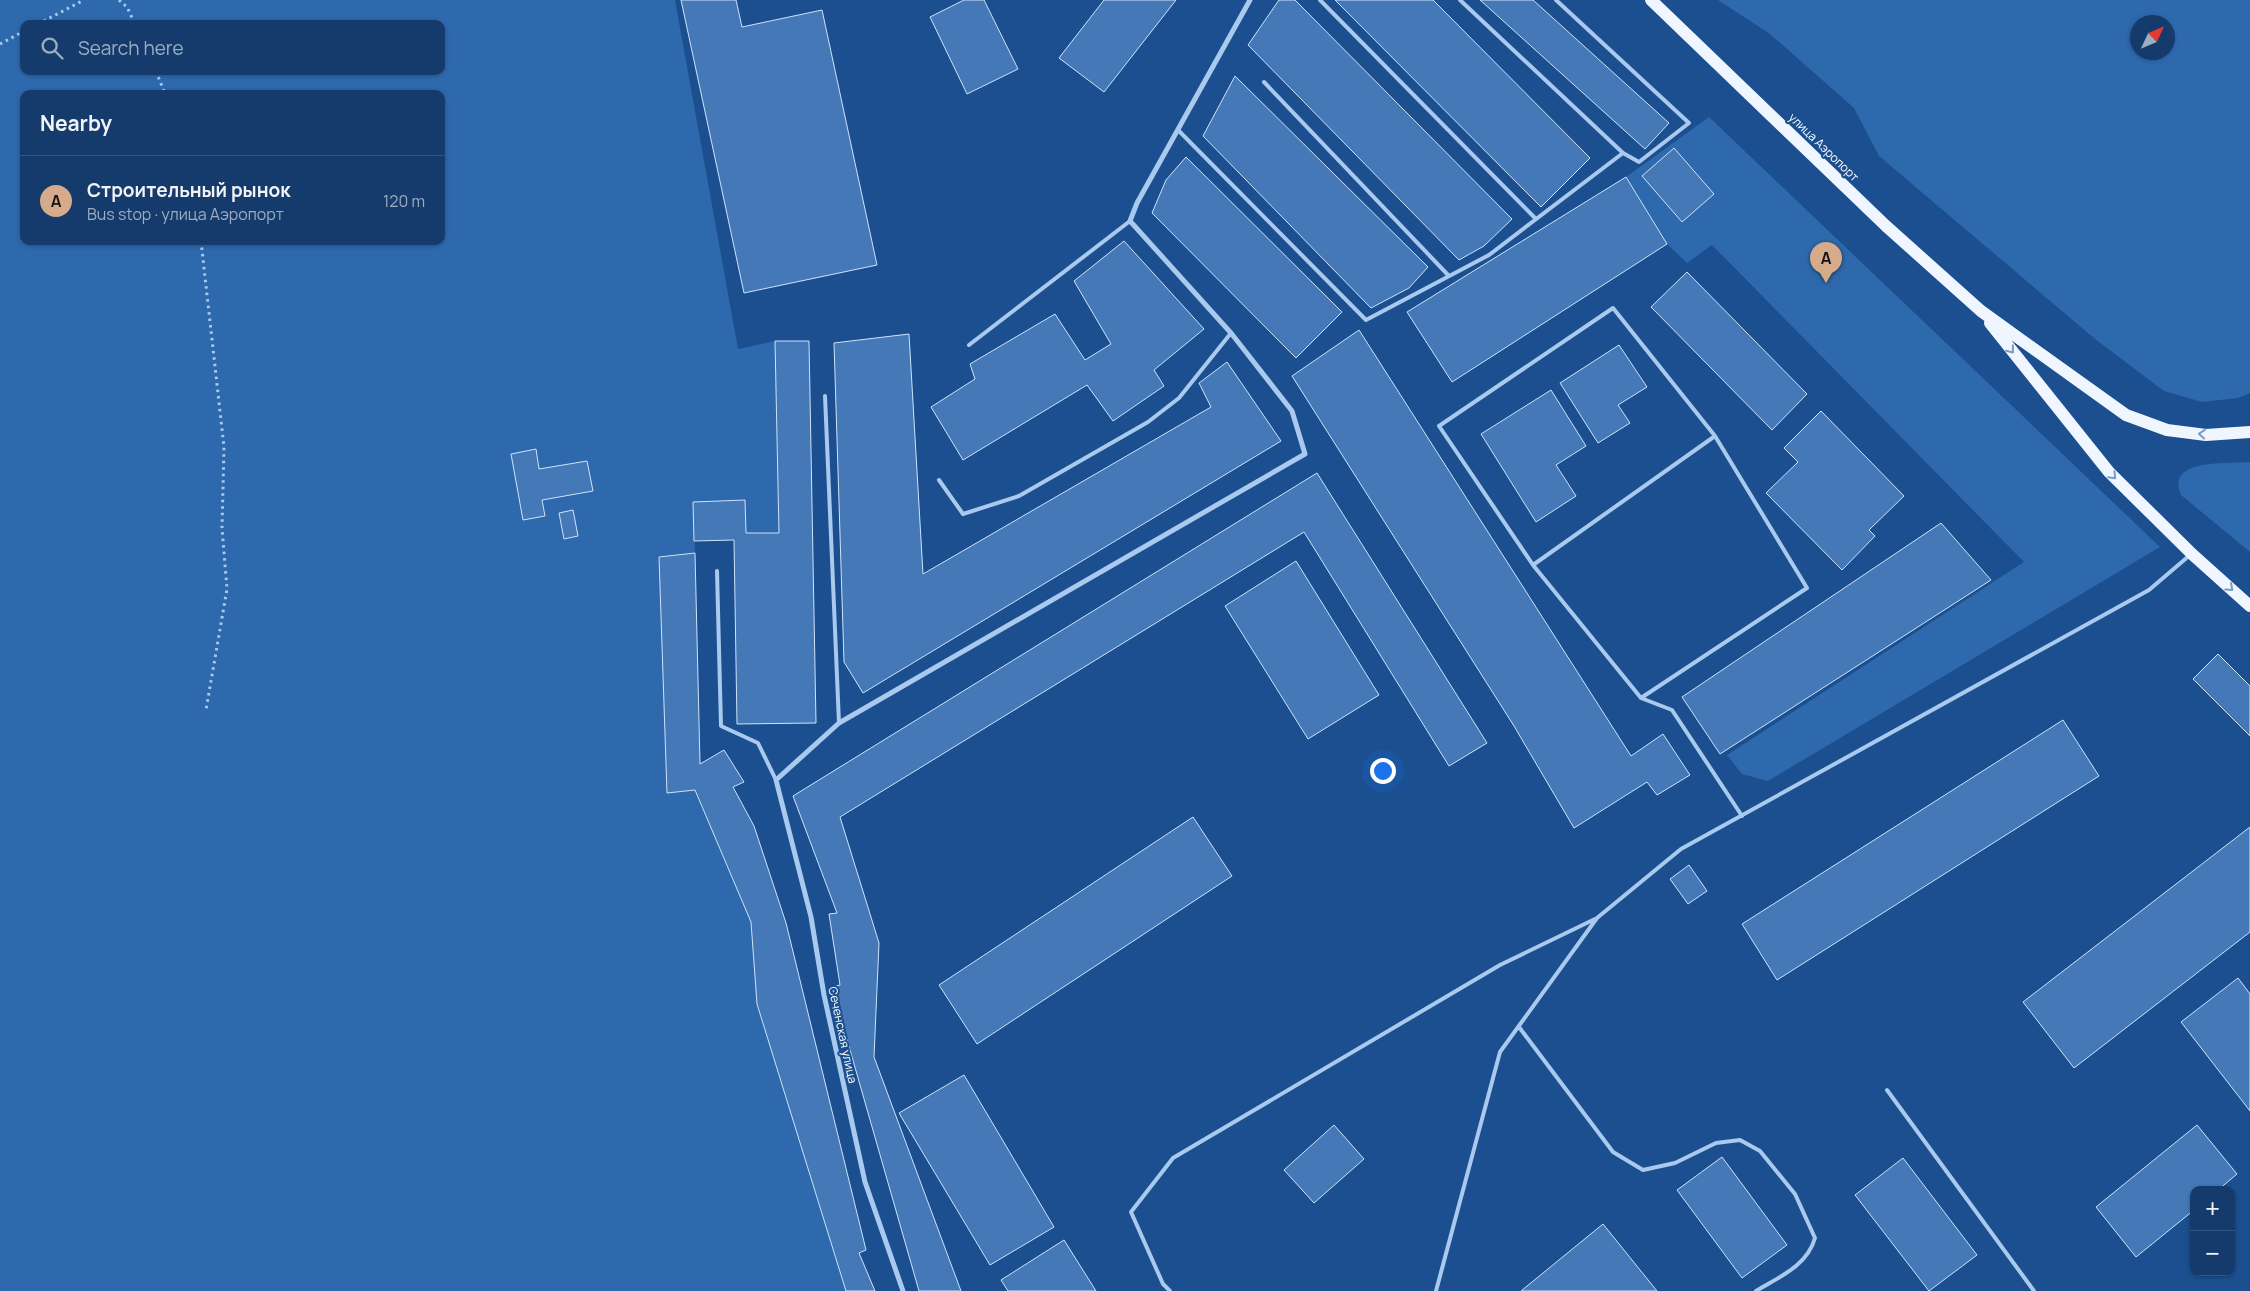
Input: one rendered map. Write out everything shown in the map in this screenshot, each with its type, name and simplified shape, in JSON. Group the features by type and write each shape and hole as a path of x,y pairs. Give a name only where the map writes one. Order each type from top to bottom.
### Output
{"main road":[{"name":"улица Аэропорт","path":"1651,0 1886,226 1981,312"},
{"path":"1981,312 2126,414 2167,430 2206,435 2250,432"},
{"path":"1981,312 2109,472 2192,554 2250,606"}],"street":[{"path":"776,780 839,723 1304,454 1292,411 1231,334 1130,222 1137,203 1250,0"},
{"name":"Сеченская улица","path":"776,780 811,917 824,995 865,1182 903,1291"}],"lane":[{"path":"1320,0 1536,219"},
{"path":"1460,0 1623,153 1639,162 1689,123 1556,0"},
{"path":"1264,82 1449,276"},
{"path":"1178,130 1366,320 1489,255 1623,153"},
{"path":"969,345 1130,222"},
{"path":"1641,698 1806,588 1714,436 1613,308 1439,426 1532,565 1641,698 1672,710 1742,816"},
{"path":"939,480 963,514 1019,496 1156,416 1179,398 1231,334"},
{"path":"825,396 839,723"},
{"path":"1532,565 1714,436"},
{"path":"1170,1291 1162,1284 1131,1212 1173,1158 1500,965 1597,918 1681,849 2149,590 2192,554"},
{"path":"717,571 720,726 758,743 776,780"},
{"path":"1436,1291 1500,1052 1597,918"},
{"path":"1519,1027 1613,1152 1643,1170 1675,1162 1716,1143 1740,1140 1760,1151 1794,1194 1816,1238 1811,1252 1802,1262 1756,1291"},
{"path":"1887,1090 2034,1291"}],"path":[{"path":"46,20 84,0"},
{"path":"119,0 128,7 133,20"},
{"path":"0,44 20,33"},
{"path":"158,75 163,90"},
{"path":"201,245 224,447 222,528 227,589 206,710"}],"shaded area":[{"path":"0,0 675,0 738,349 775,341 779,533 746,533 745,500 693,502 695,553 659,557 667,793 695,790 751,922 757,1004 846,1291 0,1291"},
{"path":"1718,0 2250,0 2250,393 2238,398 2202,402 2164,391 2095,339 1879,156 1854,108 1770,34"},
{"path":"1709,117 2160,547 1768,781 1742,774 1727,755 2024,562 1712,245 1687,263 1667,244 1626,177"},
{"path":"2250,462 2250,552 2181,495 2178,483 2182,475 2190,469 2201,465"}],"building":[{"path":"681,0 736,0 742,27 822,10 877,265 744,293"},
{"path":"964,0 984,0 1018,69 967,94 930,17"},
{"path":"1104,0 1176,0 1104,92 1059,58"},
{"path":"1279,0 1295,0 1512,219 1484,246 1459,260 1248,45"},
{"path":"1335,0 1433,0 1590,158 1541,207"},
{"path":"1480,0 1533,0 1669,123 1645,149"},
{"path":"1235,76 1428,267 1409,288 1371,308 1203,136"},
{"path":"1674,148 1714,194 1682,222 1642,176"},
{"path":"1186,157 1342,312 1296,358 1152,213 1166,180"},
{"path":"1626,177 1667,244 1452,382 1407,312"},
{"path":"1124,241 1204,329 1154,370 1164,386 1113,421 1087,385 963,460 931,407 975,379 970,364 1055,314 1085,360 1111,344 1074,281"},
{"path":"1687,272 1807,394 1772,430 1651,307"},
{"path":"1359,330 1631,756 1663,734 1690,775 1657,795 1647,782 1574,828 1514,726 1292,376"},
{"path":"909,334 923,574 1211,407 1199,383 1227,362 1281,441 863,693 844,662 834,343"},
{"path":"775,341 809,341 816,723 737,724 734,540 694,541 693,502 745,500 746,533 779,533"},
{"path":"1619,345 1647,387 1618,405 1630,423 1598,443 1560,383"},
{"path":"1551,390 1586,446 1556,465 1576,496 1536,522 1481,434"},
{"path":"1821,411 1904,496 1869,530 1875,536 1842,570 1766,493 1798,462 1784,448"},
{"path":"536,449 539,469 587,461 593,491 542,500 545,516 523,520 511,454"},
{"path":"1317,473 1487,743 1449,766 1304,532 840,817 879,943 874,1057 961,1291 919,1291 832,987 840,985 829,914 837,913 793,796"},
{"path":"573,510 578,536 564,539 559,513"},
{"path":"1941,523 1991,580 1720,754 1682,697"},
{"path":"695,553 700,764 724,750 744,782 733,787 754,826 786,923 866,1250 859,1253 875,1291 846,1291 757,1004 751,922 695,790 667,793 659,557"},
{"path":"1296,561 1379,695 1308,739 1225,606"},
{"path":"2218,654 2250,686 2250,736 2193,679"},
{"path":"2063,720 2099,776 1777,980 1742,924"},
{"path":"1193,817 1232,876 977,1044 939,985"},
{"path":"2250,827 2250,932 2074,1068 2023,1002"},
{"path":"1689,865 1707,891 1688,904 1670,879"},
{"path":"2238,978 2250,994 2250,1111 2181,1022"},
{"path":"964,1075 1054,1227 990,1265 899,1113"},
{"path":"1334,1125 1364,1159 1314,1203 1284,1170"},
{"path":"2197,1125 2237,1174 2223,1186 2190,1186 2190,1213 2136,1257 2096,1207"},
{"path":"1722,1157 1787,1245 1742,1278 1677,1190"},
{"path":"1903,1158 1977,1255 1929,1291 1855,1195"},
{"path":"1603,1224 1657,1291 1521,1291"},
{"path":"1064,1240 1096,1291 1008,1291 1001,1280"}],"place":[{"name":"Строительный рынок","path":"1826,283"}]}
